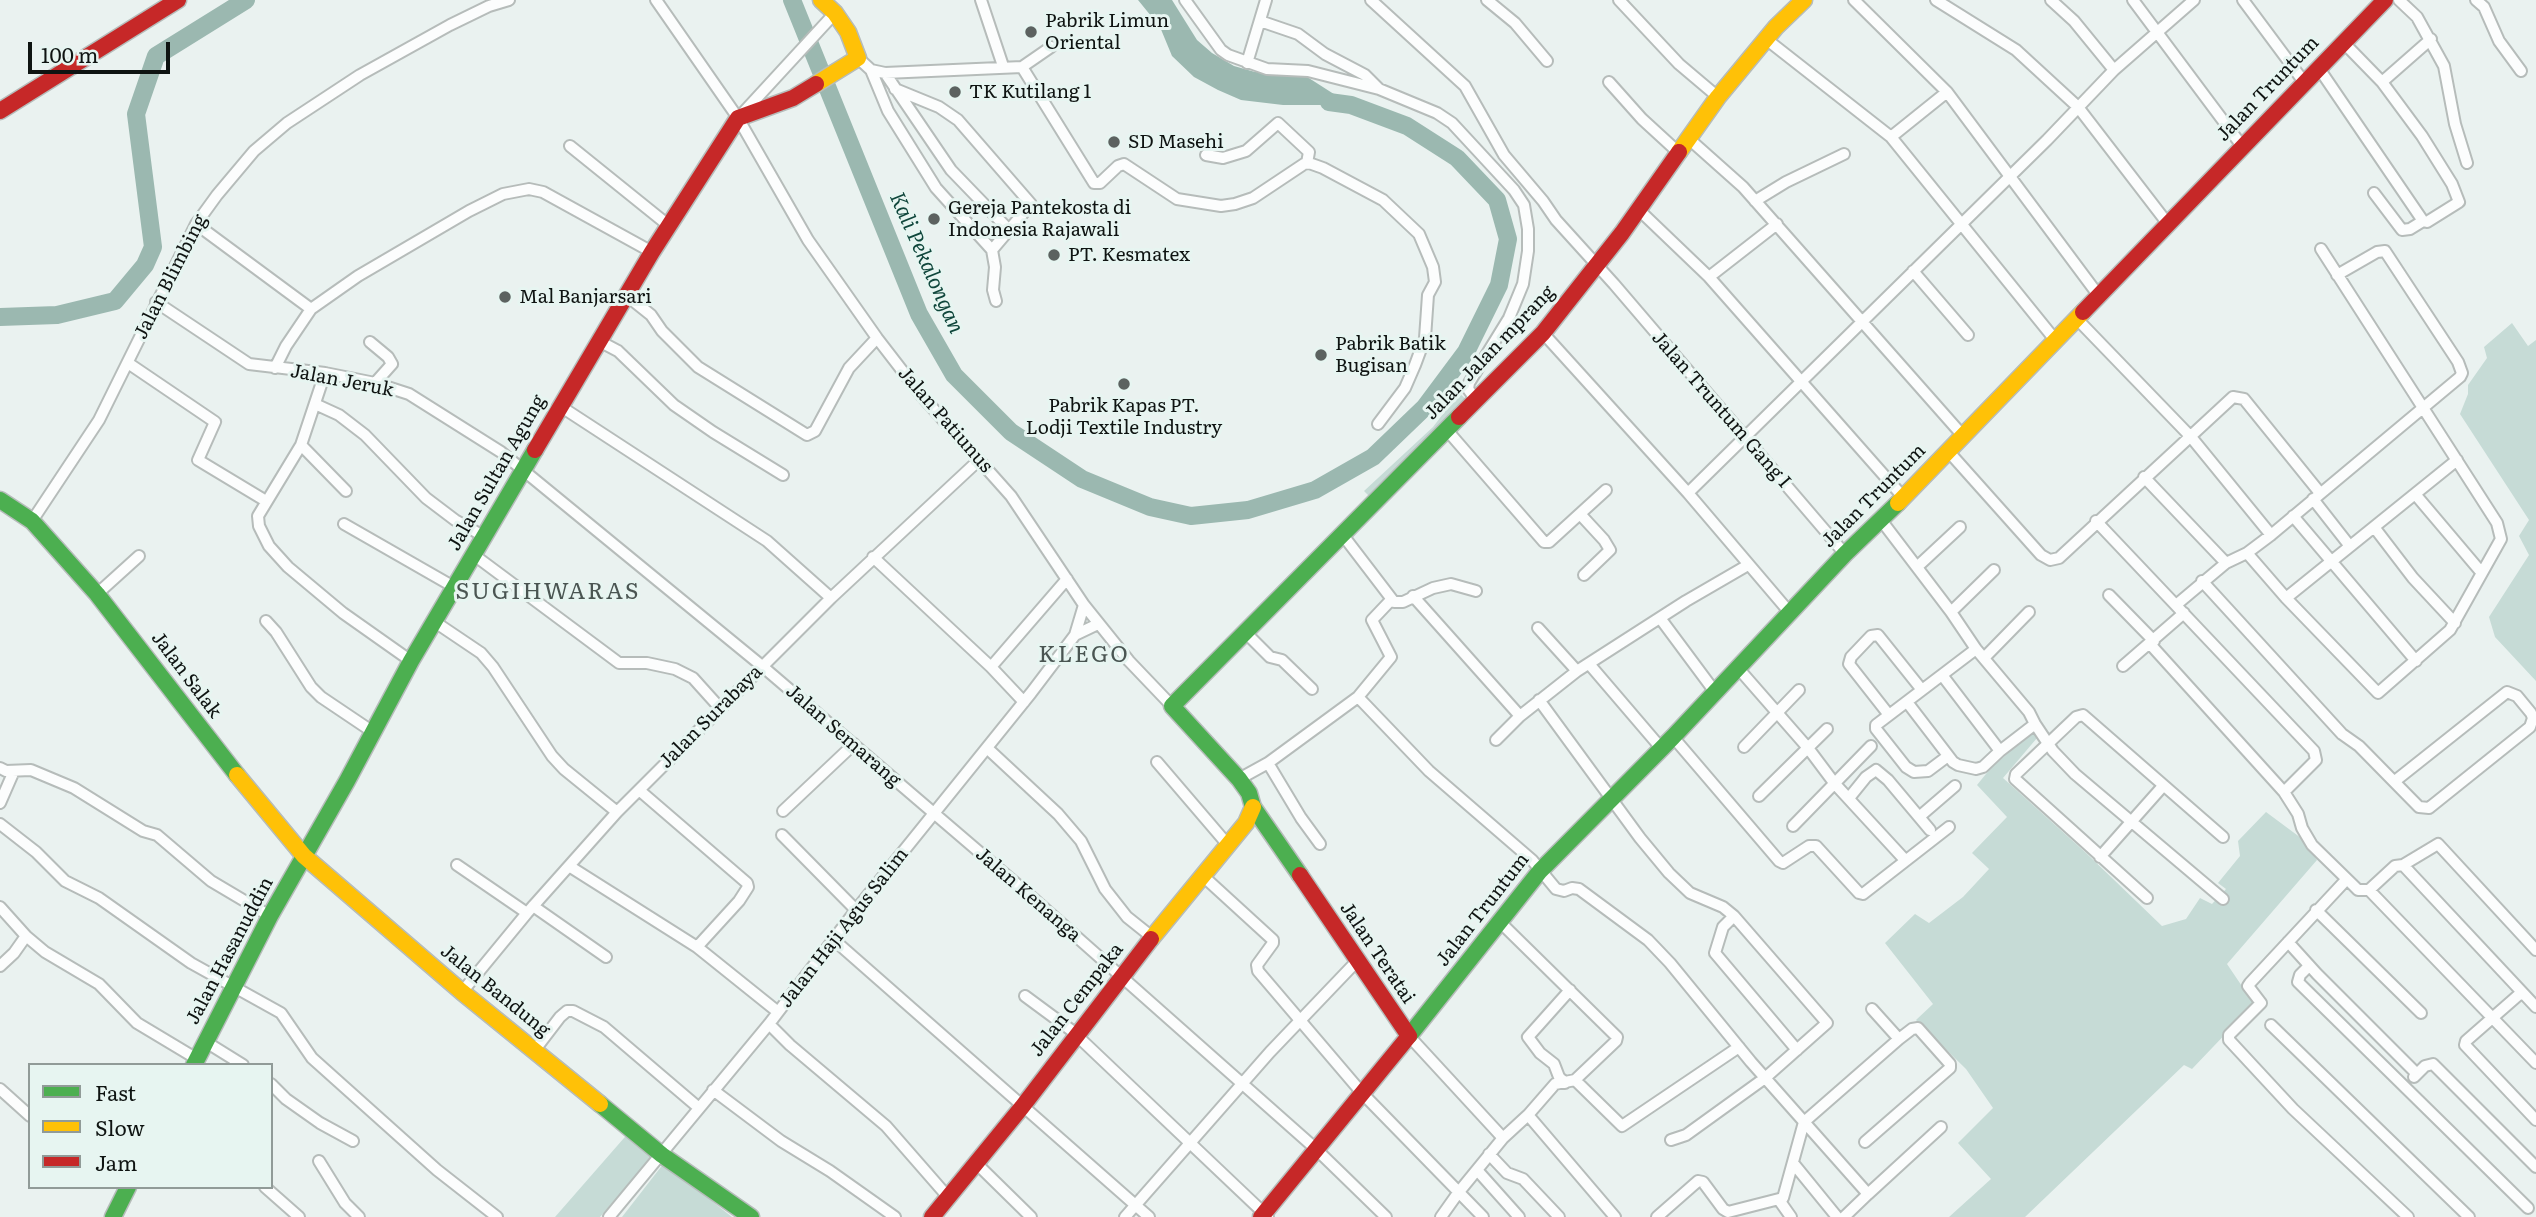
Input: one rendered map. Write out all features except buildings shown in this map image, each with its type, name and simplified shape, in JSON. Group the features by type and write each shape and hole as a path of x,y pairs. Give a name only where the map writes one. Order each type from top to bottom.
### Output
{"street":[{"path":"0,111 178,0"},
{"name":"Jalan Blimbing","path":"32,521 99,420 196,224 254,151 286,123 325,96 450,24 509,0"},
{"path":"656,0 737,118 793,98 853,61"},
{"path":"821,0 834,6 848,32 853,61"},
{"path":"982,0 1003,66"},
{"path":"1185,0 1221,50 1247,62 1267,69 1308,71 1379,89 1437,113 1452,122 1514,190 1524,205 1528,251 1523,284 1508,318 1469,383 1468,388 1476,400"},
{"path":"1247,62 1266,0"},
{"name":"Jalan Truntum Gang I","path":"1371,0 1465,86 1504,155 1556,220 1598,265 1844,554"},
{"path":"1487,0 1515,23 1547,61"},
{"path":"1619,0 1679,64 1718,97"},
{"name":"Jalan Jalan mprang","path":"1172,706 1543,333 1598,265 1718,97 1766,39 1804,0"},
{"path":"1854,0 1947,92 2099,296"},
{"path":"1936,0 2016,50 2078,107 2168,224"},
{"path":"2051,0 2070,16 2114,70"},
{"path":"2133,0 2242,146"},
{"path":"1688,493 1962,224 2114,70 2194,0"},
{"path":"2243,0 2304,82"},
{"name":"Jalan Truntum","path":"1409,1036 1500,922 1535,864 1606,791 1715,692 1791,614 1844,554 1955,446 2385,0"},
{"path":"2399,0 2417,17 2444,66 2455,124 2467,163"},
{"path":"2476,0 2484,7 2499,41 2521,71"},
{"name":"Jalan Sultan Agung","path":"304,856 411,661 668,225 737,118 821,28 834,6"},
{"path":"1260,21 1298,34 1325,54 1365,75 1379,89"},
{"path":"1766,39 1891,137 2056,341"},
{"path":"2382,82 2431,40"},
{"path":"2343,42 2382,82 2423,136 2460,200 2427,222 2423,221 2405,231 2374,193"},
{"path":"853,61 871,70 885,73 1022,67 1051,47"},
{"path":"1022,67 1094,183 1100,183 1118,166 1124,164 1177,199 1221,206 1235,204 1253,198 1307,163 1309,152 1278,123 1246,151 1223,158 1206,155"},
{"path":"2318,67 2423,221"},
{"path":"871,70 888,111 936,188 992,250 995,267 993,290 996,301"},
{"path":"885,73 951,170 1010,231"},
{"path":"1609,82 1642,119 1678,152"},
{"path":"895,89 939,107 958,120 1031,205 992,250"},
{"path":"1891,137 1947,92"},
{"name":"Jalan Patiunus","path":"737,118 808,240 877,338 921,395 1011,496 1098,624 1172,706"},
{"path":"1688,138 1743,187 1777,224 1861,322 1993,497 2036,545 2046,552 2059,558 2230,398 2240,397 2317,496 2350,545"},
{"path":"570,146 668,225"},
{"path":"1755,201 1786,182 1844,154"},
{"path":"1307,163 1347,180 1393,208 1419,234 1433,267 1435,282 1428,295 1425,338 1405,388 1378,424"},
{"path":"275,368 311,309 358,276 503,194 529,189 542,192 652,252"},
{"path":"1638,209 1709,277 1904,498"},
{"path":"196,224 311,309"},
{"path":"1709,277 1777,224"},
{"path":"2247,553 2375,693 2450,630 2501,539 2500,529 2321,249"},
{"path":"2176,605 2226,563 2247,553 2270,535 2458,381 2462,373 2458,362 2388,254 2380,250 2337,275"},
{"path":"1913,271 1968,335"},
{"path":"626,296 651,315 662,331 698,367 807,435 813,433 849,369 877,338"},
{"name":"Jalan Jeruk","path":"156,302 249,363 325,373 375,383 409,394 501,452 523,471"},
{"path":"2077,319 2191,437 2270,535"},
{"path":"1543,333 1688,493 1791,614"},
{"path":"599,341 618,351 674,405 783,475"},
{"path":"370,342 388,357 392,364 375,383"},
{"path":"128,363 215,422 198,460 266,501"},
{"path":"325,373 301,445 258,516 259,526 270,546 288,567 343,613 411,661"},
{"path":"316,404 339,415 365,435 426,498 455,520 485,537"},
{"path":"560,406 767,541 831,598"},
{"path":"1446,429 1541,540 1549,542 1606,490"},
{"path":"301,445 346,491"},
{"name":"Jalan Surabaya","path":"462,992 617,812 831,598 979,460"},
{"path":"2286,598 2457,460"},
{"name":"Jalan Semarang","path":"523,471 762,666 934,816"},
{"path":"2144,477 2226,563"},
{"path":"2415,494 2481,572"},
{"name":"Jalan Salak","path":"0,500 32,521 97,594 225,761 304,856"},
{"path":"1580,514 1610,550 1584,575"},
{"path":"2293,516 2416,661"},
{"path":"1881,520 1980,654 2029,712 2049,745 2076,774 2223,900"},
{"path":"2096,521 2316,755 2316,761 2284,792"},
{"path":"344,524 454,587"},
{"path":"1917,567 1960,527"},
{"path":"2374,527 2413,578 2455,622"},
{"path":"1342,534 1391,600 1403,602 1433,588 1451,584 1476,591"},
{"path":"474,555 619,663 647,663 675,669 693,678 720,708"},
{"path":"97,594 139,556"},
{"path":"873,558 991,667 1024,702"},
{"path":"1496,740 1520,716 1577,671 1748,565"},
{"path":"1951,612 1994,570"},
{"path":"991,667 1067,579"},
{"path":"2202,581 2342,734 2359,746 2419,807 2428,808 2530,727 2533,718 2531,713 2517,696 2507,692 2395,781"},
{"path":"2109,595 2284,792 2298,814 2302,828 2312,845 2358,890 2369,890 2395,866 2403,865 2438,844 2536,950"},
{"path":"1413,596 1520,716"},
{"path":"1239,779 1268,763 1358,697 1391,657 1371,620 1391,600"},
{"name":"Jalan Haji Agus Salim","path":"609,1217 769,1024 856,910 1024,702 1075,635 1084,605"},
{"path":"1948,756 1928,771 1909,770 1876,729 1876,725 1942,676 1980,654 2029,612"},
{"path":"2123,666 2184,613"},
{"path":"1660,618 1715,692"},
{"path":"266,621 311,687 321,697 373,732"},
{"path":"435,622 481,653 552,756 617,812"},
{"name":"Jalan Haji Agus Salim","path":"1075,635 1098,624"},
{"path":"1538,628 1577,671"},
{"path":"1245,632 1268,655 1282,660 1312,690"},
{"path":"1889,715 1849,664 1851,657 1871,636 1878,635 1922,690"},
{"path":"1590,665 1660,741 1783,863 1809,846 1815,846 1859,893 1863,894 1949,827"},
{"path":"1738,668 1808,748 1835,784 1905,860"},
{"path":"1942,676 2000,751"},
{"path":"1744,747 1800,690"},
{"path":"1358,697 1429,771 1535,864 1560,891 1572,888 1579,890 1648,940 1670,962 1765,1078 1868,1194"},
{"path":"1539,700 1640,838 1676,880 1690,893 1723,907 1734,916 1826,1021 1825,1028 1765,1078 1686,1135 1671,1140"},
{"path":"1907,702 1948,756 1958,765 1976,769 1989,762 2035,724"},
{"name":"Jalan Teratai","path":"1172,706 1239,779 1249,793 1253,807 1409,1036"},
{"path":"2147,898 2015,779 2016,774 2076,717 2083,715 2223,837"},
{"path":"1759,796 1827,729"},
{"path":"783,811 854,744"},
{"path":"1793,825 1871,746"},
{"path":"987,748 1058,814 1081,841 1105,889 1127,917 1146,933"},
{"path":"1157,762 1222,840"},
{"path":"1268,763 1320,844"},
{"path":"0,768 14,771 32,770 63,783 143,831 157,835 211,881 270,916"},
{"path":"1849,798 1866,777 1876,770 1883,774 1930,830"},
{"path":"0,803 14,771"},
{"path":"1919,817 1955,786"},
{"path":"2100,857 2163,786"},
{"path":"639,790 747,883 748,887 739,901 697,947"},
{"name":"Jalan Cempaka","path":"932,1217 976,1163 1017,1102 1146,933 1203,876 1222,840 1246,823 1253,807"},
{"name":"Jalan Kenanga","path":"934,816 1117,972 1316,1149 1386,1217"},
{"path":"0,824 36,852 65,881 99,898 191,963 281,1013 312,1058 437,1170 497,1217"},
{"path":"782,835 856,910"},
{"name":"Jalan Hasanuddin","path":"195,1062 304,856"},
{"name":"Jalan Bandung","path":"304,856 462,992 662,1155 751,1217"},
{"path":"457,865 606,957"},
{"path":"2403,865 2536,1007"},
{"path":"569,866 697,947 778,1012"},
{"path":"1203,876 1273,940 1256,967 1362,1093 1483,1217"},
{"path":"2346,880 2250,983 2248,986 2261,1003 2230,1035 2229,1040 2293,1109 2408,1217"},
{"path":"2369,890 2536,1063"},
{"path":"0,907 26,936 45,952 99,984 137,1023 195,1062"},
{"path":"2316,910 2421,1013"},
{"path":"1734,916 1723,926 1715,953 1797,1051"},
{"path":"1441,1217 1489,1154 1555,1084 1570,1081 1616,1041 1617,1037 1500,922"},
{"path":"0,966 26,936"},
{"path":"834,940 1149,1217"},
{"path":"2288,942 2417,1074"},
{"path":"1125,1217 1357,961"},
{"path":"2309,966 2300,975 2298,982 2528,1208"},
{"path":"1570,990 1528,1037 1540,1053 1554,1064 1559,1077 1570,1081 1622,1126 1739,1047"},
{"path":"2522,992 2466,1041 2465,1045 2536,1120"},
{"path":"1025,996 1071,1031 1264,1216 1409,1036 1503,1138"},
{"path":"1872,1009 1899,1039"},
{"path":"534,1051 563,1014 573,1011 604,1027 699,1108"},
{"path":"769,1024 790,1045 887,1126 948,1197"},
{"path":"2271,1025 2469,1217"},
{"path":"1657,1217 1698,1181 1703,1182 1723,1209 1730,1214 1779,1200 1785,1195 1804,1122 1899,1039 1912,1029 1918,1028 1950,1064 1950,1068 1865,1142"},
{"path":"206,1042 240,1063"},
{"path":"2405,1087 2425,1066 2433,1064 2536,1167"},
{"path":"273,1086 286,1099 320,1123 353,1141"},
{"path":"0,1089 28,1114"},
{"path":"713,1090 781,1141 830,1171 895,1217"},
{"path":"1528,1115 1615,1217"},
{"path":"1844,1217 1941,1127"},
{"path":"1489,1154 1507,1173 1523,1180 1559,1217"},
{"path":"319,1161 345,1203 359,1217"},
{"path":"976,1163 1031,1217"},
{"path":"1793,1163 1838,1217"},
{"path":"1477,1170 1519,1217"},
{"path":"113,1217 126,1189"},
{"path":"267,1189 299,1217"},
{"path":"1779,1200 1791,1217"}],"shaded area":[{"path":"1138,0 1172,0 1197,40 1234,66 1255,72 1301,73 1351,105 1283,105 1241,100 1218,90 1194,77 1172,56 1160,27"},
{"path":"2512,323 2528,346 2536,340 2536,681 2495,637 2489,617 2529,555 2519,536 2529,520 2460,414 2468,394 2468,385 2487,358 2484,347"},
{"path":"1459,393 1469,402 1370,497 1364,491 1433,427"},
{"path":"2033,731 2037,738 2003,778 2162,926 2186,919 2200,898 2212,904 2226,889 2218,883 2240,856 2238,841 2266,812 2301,838 2317,860 2227,964 2254,1004 2192,1069 2184,1065 2025,1217 1949,1217 1991,1179 1958,1143 1993,1108 1966,1069 1916,1020 1933,1004 1885,943 1915,914 1929,923 1963,897 1989,869 1972,853 2007,817 1977,785 1990,769"},
{"path":"631,1130 657,1152 600,1217 555,1217"},
{"path":"664,1163 732,1217 622,1217"}],"waterway":[{"name":"Kali Pekalongan","path":"0,317 57,315 115,301 145,265 153,247 136,114 156,56 246,0"},
{"name":"Kali Pekalongan","path":"792,0 919,314 954,375 1011,432 1082,479 1150,507 1191,516 1248,510 1315,490 1373,457 1425,407 1466,352 1499,285 1508,239 1497,200 1457,158 1407,126 1351,105 1329,102"}],"traffic: fast":[{"path":"1300,875 1253,807 1249,793 1239,779 1172,706 1459,417"},
{"path":"195,1063 270,916 411,661 535,450"},
{"path":"0,500 32,521 97,594 237,775"},
{"path":"1409,1036 1540,871 1673,737 1845,554 1898,503"},
{"path":"600,1104 662,1155 751,1217"},
{"path":"113,1217 127,1189"}],"traffic: slow":[{"path":"816,84 858,58 848,32 835,13 821,0"},
{"path":"1679,152 1718,97 1776,27 1804,0"},
{"path":"1898,503 2083,312"},
{"path":"237,775 304,856 462,992 600,1104"},
{"path":"1151,939 1246,823 1253,807"}],"traffic: jam":[{"path":"0,111 178,0"},
{"path":"2083,312 2385,0"},
{"path":"535,450 652,252 738,118 793,98 816,84"},
{"path":"1459,417 1543,333 1622,233 1679,152"},
{"path":"1261,1217 1409,1036 1300,875"},
{"path":"932,1217 1022,1107 1151,939"}],"place":[{"name":"Pabrik Limun Oriental","path":"1031,32"},
{"name":"TK Kutilang 1","path":"955,92"},
{"name":"SD Masehi","path":"1114,142"},
{"name":"Gereja Pantekosta di Indonesia Rajawali","path":"934,219"},
{"name":"PT. Kesmatex","path":"1054,255"},
{"name":"Mal Banjarsari","path":"505,297"},
{"name":"Pabrik Batik Bugisan","path":"1321,355"},
{"name":"Pabrik Kapas PT. Lodji Textile Industry","path":"1124,384"}],"district":[{"name":"SUGIHWARAS","path":"548,592"},
{"name":"KLEGO","path":"1084,655"}]}
